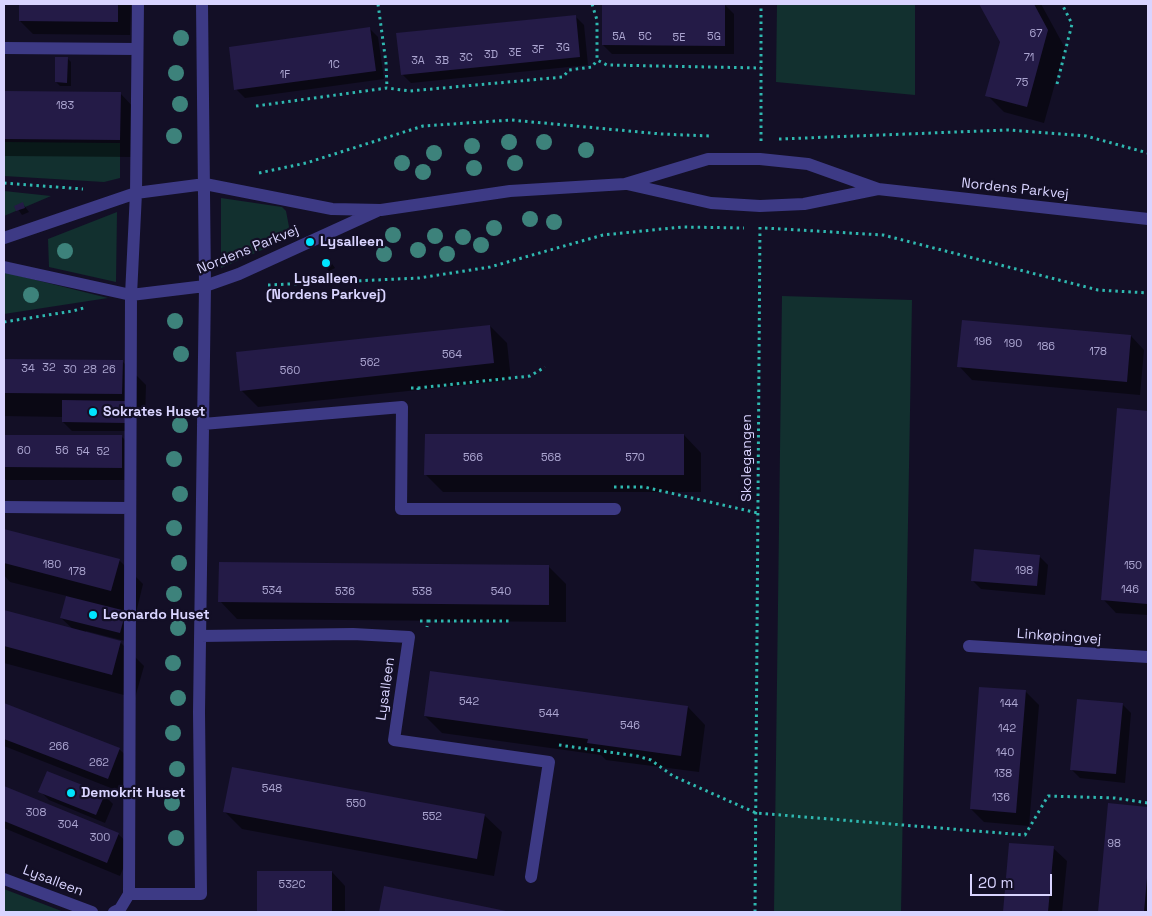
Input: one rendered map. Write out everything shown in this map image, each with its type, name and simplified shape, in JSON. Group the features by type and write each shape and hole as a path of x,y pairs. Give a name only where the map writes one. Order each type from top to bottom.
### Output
{"street":[{"path":"114,912 120,909 129,894 131,295 136,193 138,4"},
{"path":"129,894 201,894 200,636 205,286 202,4"},
{"path":"4,48 137,49"},
{"name":"Nordens Parkvej","path":"4,238 136,193 205,184 332,209 381,210 510,191 624,184 708,159 760,160 808,164 878,189 1148,219"},
{"name":"Nordens Parkvej","path":"624,184 711,203 760,206 804,204 878,189"},
{"name":"Nordens Parkvej","path":"4,267 131,295 205,286 239,274 381,210"},
{"path":"203,424 402,407 401,509 615,509"},
{"path":"4,507 130,508"},
{"name":"Lysalleen","path":"200,636 344,634 409,637 394,740 549,762 531,877"},
{"name":"Linkøpingvej","path":"969,646 1148,657"},
{"name":"Lysalleen","path":"4,879 92,912"}],"path":[{"path":"378,4 386,63 387,88"},
{"path":"256,106 387,88 410,91 563,77 569,70 592,67 597,60 597,20 592,4"},
{"path":"760,160 761,4"},
{"path":"1057,84 1072,24 1062,4"},
{"path":"597,60 607,65 761,68"},
{"path":"251,175 306,163 423,126 511,120 715,137"},
{"path":"752,139 1008,130 1086,136 1148,152"},
{"path":"4,183 88,189"},
{"name":"Skolegangen","path":"754,912 760,206"},
{"path":"264,285 419,278 490,266 603,235 682,227 750,228"},
{"path":"760,228 884,235 1098,290 1148,293"},
{"path":"4,322 73,311 92,306"},
{"path":"408,389 530,376 545,367"},
{"path":"418,388 418,398"},
{"path":"606,486 644,487 758,513"},
{"path":"418,621 510,621"},
{"path":"427,630 428,621"},
{"path":"550,743 652,760 673,776 756,813 1025,835 1048,796 1115,798 1148,803"}],"green space":[{"path":"777,4 915,4 915,95 776,82"},
{"path":"4,142 120,143 120,178 104,182 4,176"},
{"path":"4,191 51,196 4,216"},
{"path":"221,198 282,207 286,211 290,232 287,239 221,268"},
{"path":"117,212 116,282 49,267 48,239"},
{"path":"4,272 108,298 4,314"},
{"path":"782,296 912,300 901,912 774,912"},
{"path":"4,889 64,912 4,912"}],"building":[{"path":"19,4 118,4 118,22 19,21"},
{"path":"602,4 725,4 725,46 602,45"},
{"path":"979,4 1034,4 1048,30 1027,107 985,96 1000,42"},
{"path":"576,15 580,57 401,75 396,33"},
{"path":"370,27 376,71 234,90 229,47"},
{"path":"55,57 68,57 67,83 55,82"},
{"path":"4,91 121,92 120,140 4,139"},
{"path":"23,202 25,208 16,211 14,206"},
{"path":"330,260 332,264 323,268 321,264"},
{"path":"962,320 1131,335 1127,382 957,367"},
{"path":"490,325 494,363 240,391 236,352"},
{"path":"4,359 123,360 122,394 4,393"},
{"name":"Sokrates Huset","path":"62,400 125,401 125,423 62,422"},
{"path":"1117,408 1148,411 1147,604 1101,600"},
{"path":"425,434 684,434 684,475 424,475"},
{"path":"4,435 122,435 122,468 4,467"},
{"path":"4,529 120,559 111,591 4,563"},
{"path":"974,549 1040,555 1037,586 971,581"},
{"path":"219,562 549,565 549,605 218,602"},
{"name":"Leonardo Huset","path":"66,596 126,611 120,633 60,618"},
{"path":"4,610 121,641 112,675 4,646"},
{"path":"430,671 688,706 681,756 587,743 588,739 424,716"},
{"path":"979,687 1026,690 1016,813 970,809"},
{"path":"1077,699 1123,703 1116,774 1070,770"},
{"path":"4,703 120,748 108,779 4,739"},
{"path":"232,767 485,814 477,859 223,812"},
{"name":"Demokrit Huset","path":"47,771 105,794 96,815 38,792"},
{"path":"4,786 119,833 107,863 4,821"},
{"path":"1108,803 1148,807 1148,867 1144,912 1098,912"},
{"path":"1009,843 1054,846 1048,912 1003,912"},
{"path":"257,871 332,871 332,912 257,912"},
{"path":"384,886 506,911 506,912 379,912"}],"place":[{"name":"Lysalleen","path":"310,242"},
{"name":"Lysalleen (Nordens Parkvej)","path":"326,263"},
{"name":"Sokrates Huset","path":"93,412"},
{"name":"Leonardo Huset","path":"93,615"},
{"name":"Demokrit Huset","path":"71,793"}]}
